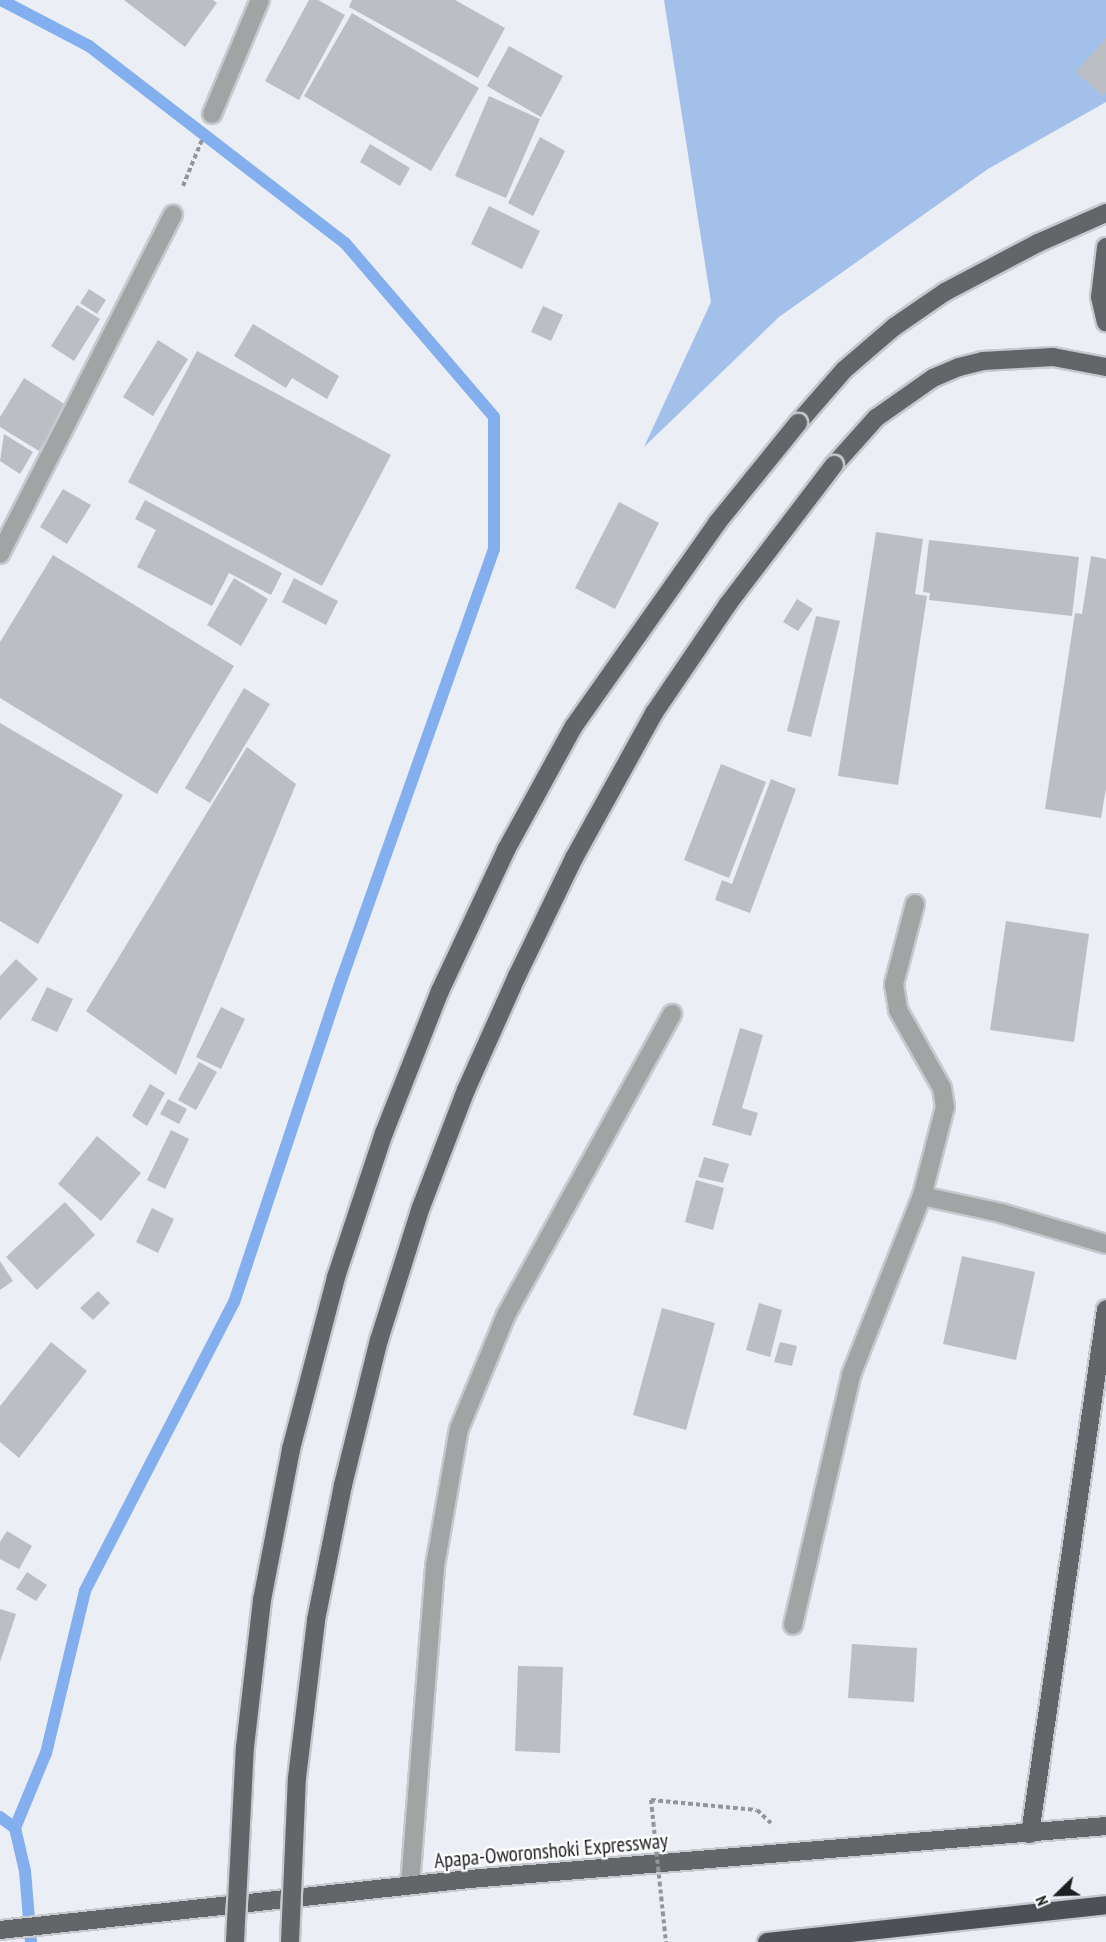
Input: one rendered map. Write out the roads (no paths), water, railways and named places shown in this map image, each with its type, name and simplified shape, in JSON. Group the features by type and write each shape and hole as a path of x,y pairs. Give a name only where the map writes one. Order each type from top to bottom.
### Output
{"highway":[{"path":"767,1942 1106,1905"}],"main road":[{"path":"235,1942 244,1747 262,1600 291,1449 333,1289 384,1133 440,991 501,860 574,726 717,523 844,370 894,327 945,292 1038,243 1106,213"},
{"path":"1106,246 1100,297 1106,322"},
{"path":"290,1942 297,1778 316,1620 343,1485 379,1340 421,1207 466,1090 517,976 574,858 654,713 728,604 834,465 876,418 933,378 959,367 983,361 1053,357 1106,367"},
{"path":"1030,1834 1106,1309"},
{"name":"Apapa-Oworonshoki Expressway","path":"0,1930 410,1885 1030,1834 1106,1825"}],"street":[{"path":"212,114 260,0"},
{"path":"0,554 173,214"},
{"path":"793,1625 851,1375 921,1196 945,1107 942,1088 898,1010 894,984 915,904"},
{"path":"410,1885 435,1566 459,1429 506,1315 672,1014"},
{"path":"921,1196 1001,1213 1106,1244"}],"waterway":[{"path":"1,0 89,46 345,243 494,417 494,549 341,981 234,1302 85,1591 46,1753 15,1828"},
{"path":"0,1817 15,1828 25,1871 31,1942"}]}
